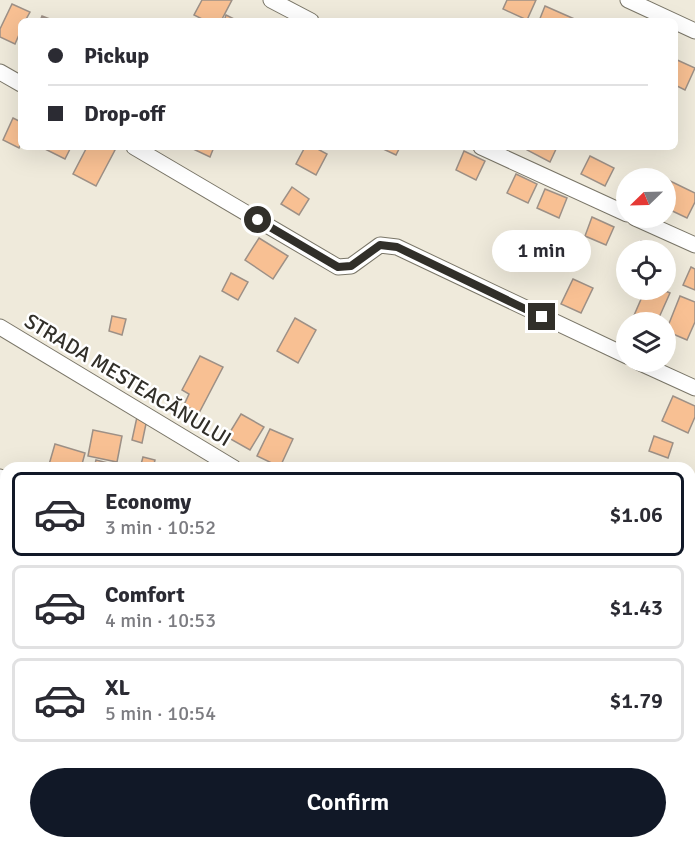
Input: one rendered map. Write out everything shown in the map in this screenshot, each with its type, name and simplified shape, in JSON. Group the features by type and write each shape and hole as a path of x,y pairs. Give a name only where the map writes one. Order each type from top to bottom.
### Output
{"street":[{"path":"270,0 305,18"},
{"path":"628,0 667,18"},
{"path":"678,23 695,31"},
{"path":"0,72 18,82"},
{"path":"139,150 338,267 351,266 380,245 397,247 616,351"},
{"path":"488,150 616,209"},
{"path":"657,228 695,245"},
{"name":"STRADA MESTEACĂNULUI","path":"0,327 224,462"},
{"path":"660,372 695,388"}],"building":[{"path":"202,0 232,0 223,18 200,18 194,15"},
{"path":"507,0 536,0 528,18 503,9"},
{"path":"12,4 30,12 27,18 18,18 18,37 15,44 0,37 0,29"},
{"path":"545,6 572,18 540,18"},
{"path":"678,60 695,68 685,90 678,86"},
{"path":"13,118 18,120 18,148 3,140"},
{"path":"47,150 70,150 65,159"},
{"path":"85,150 115,150 96,186 73,174"},
{"path":"195,150 213,150 210,157"},
{"path":"303,150 320,150 327,154 316,175 296,164"},
{"path":"385,150 398,150 396,155"},
{"path":"527,150 556,150 550,162"},
{"path":"464,151 485,161 476,180 456,170"},
{"path":"590,156 614,168 605,186 581,174"},
{"path":"516,174 537,184 528,203 507,193"},
{"path":"676,184 695,193 695,202 687,218 676,213"},
{"path":"292,187 309,199 299,215 281,204"},
{"path":"545,189 567,198 559,218 537,208"},
{"path":"592,217 614,227 606,245 585,236"},
{"path":"259,238 288,256 273,279 245,260"},
{"path":"691,267 695,269 695,290 683,285"},
{"path":"231,273 248,282 238,300 222,291"},
{"path":"573,279 593,288 581,313 561,304"},
{"path":"680,296 695,302 695,322 687,340 676,335 676,312 674,312"},
{"path":"641,300 667,300 661,312 635,312"},
{"path":"112,316 126,319 122,335 109,331"},
{"path":"295,318 316,330 298,363 277,351"},
{"path":"200,356 223,367 199,413 184,405 189,394 182,390"},
{"path":"673,396 695,406 695,417 688,433 662,421"},
{"path":"241,414 264,427 250,450 227,437"},
{"path":"137,417 147,419 142,443 132,440"},
{"path":"270,429 293,439 282,462 270,462 257,456"},
{"path":"93,430 122,436 117,462 88,456"},
{"path":"654,436 673,443 668,458 649,451"},
{"path":"55,444 85,453 83,462 50,462"},
{"path":"143,457 155,460 154,462 142,462"}],"route":[{"path":"258,220 324,261 338,267 351,266 380,245 397,247 542,317"}]}
